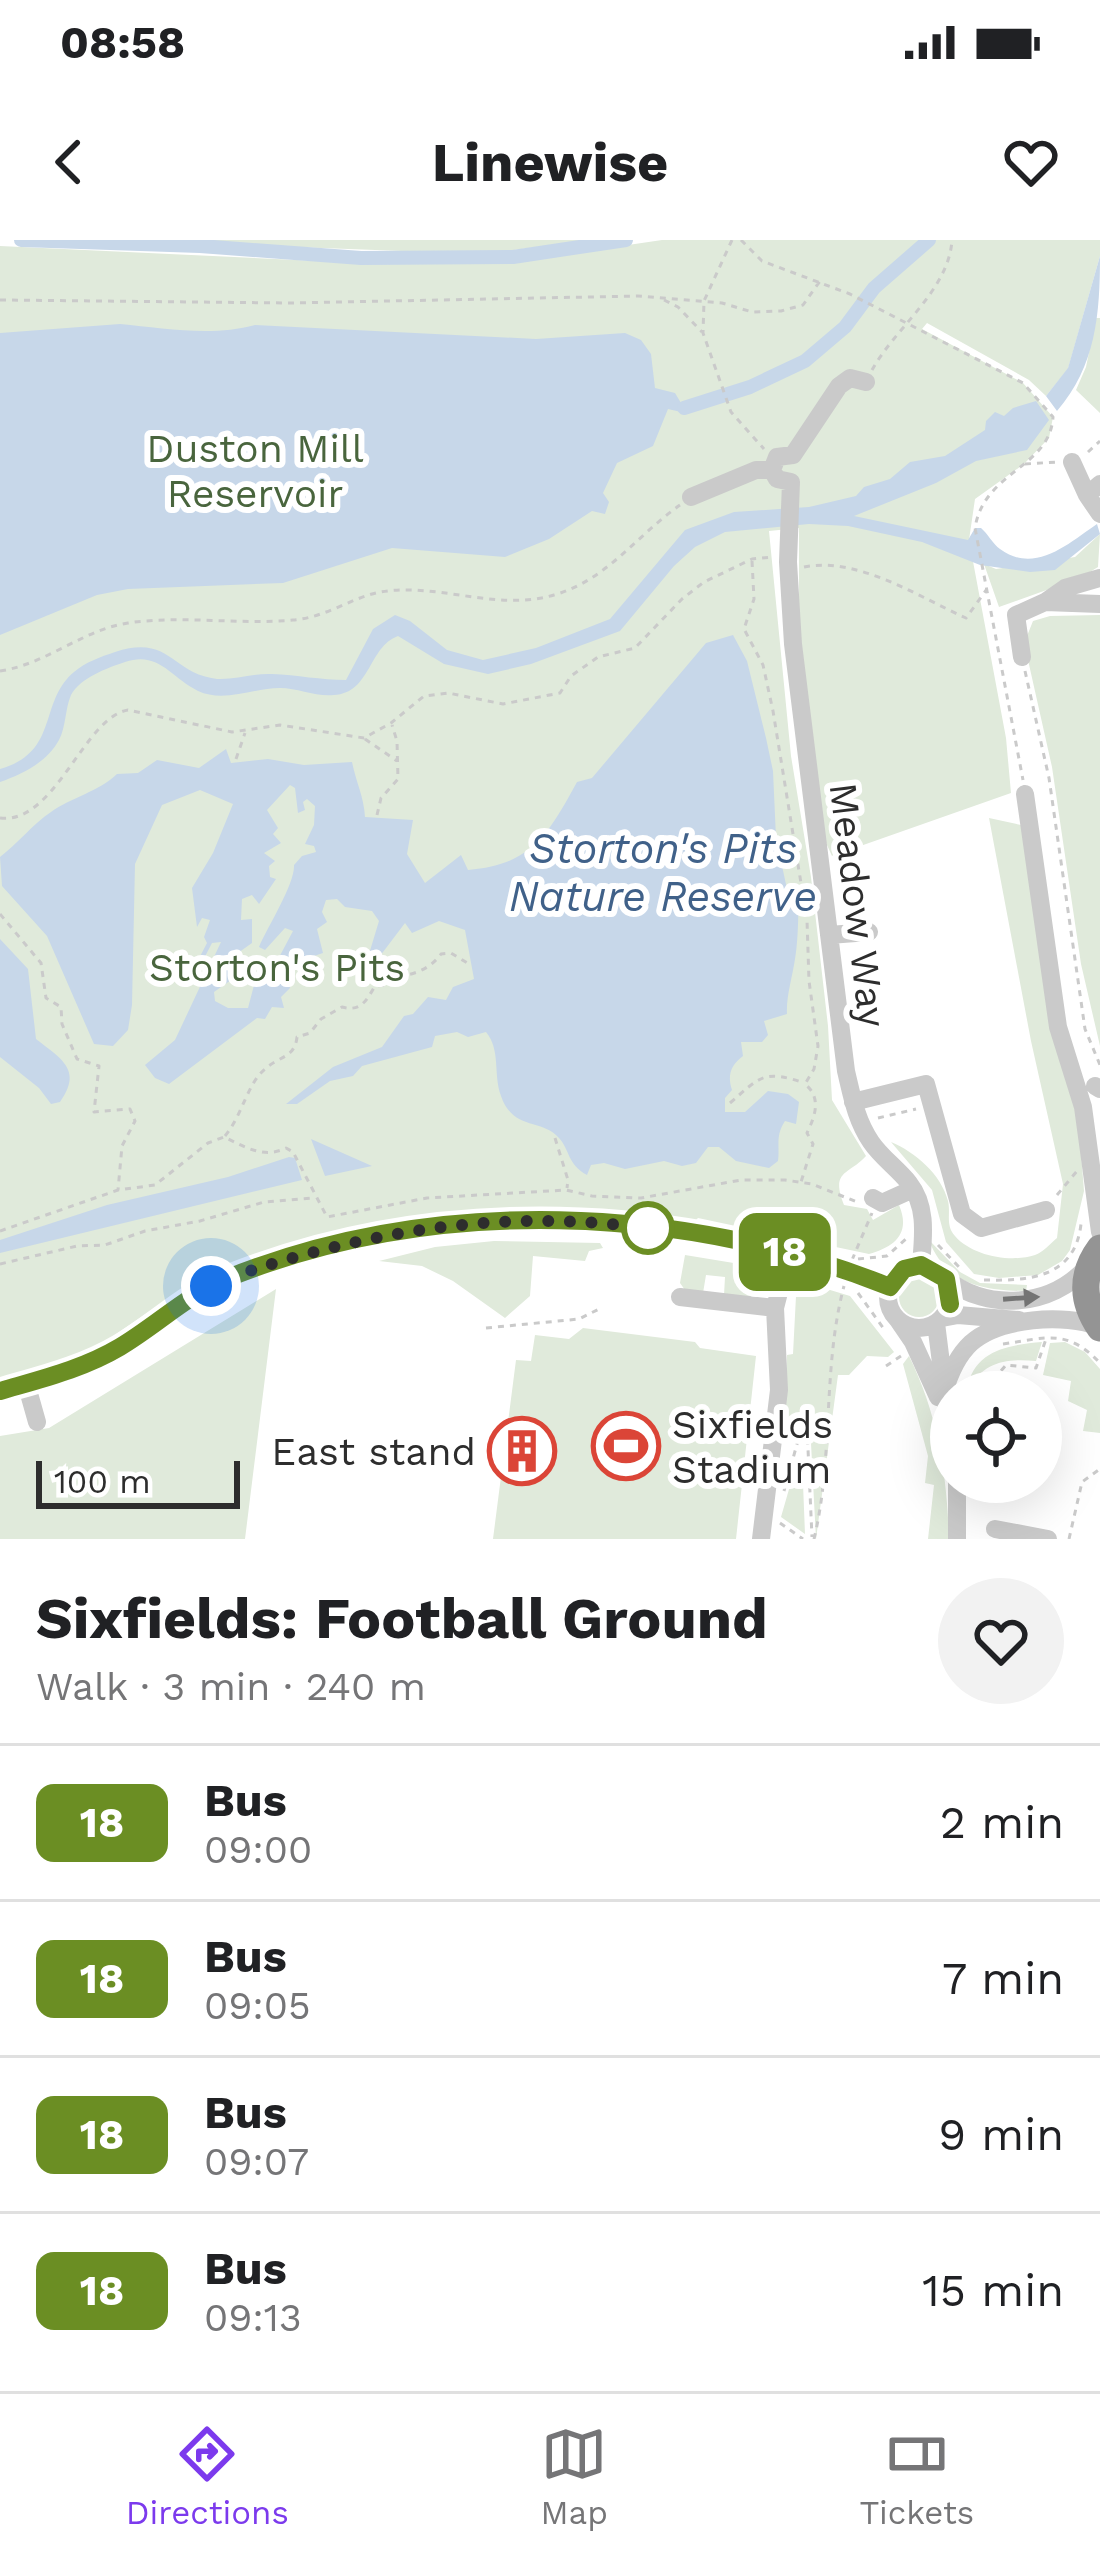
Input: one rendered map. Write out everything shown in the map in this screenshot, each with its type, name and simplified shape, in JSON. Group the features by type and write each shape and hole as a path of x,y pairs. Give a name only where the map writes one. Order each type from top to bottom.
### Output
{"highway":[{"path":"1095,1256 1085,1297 1100,1328"}],"street":[{"path":"691,497 773,465 781,454 793,454 839,386 850,378 866,382"},
{"path":"1072,462 1094,489 1100,513"},
{"name":"Meadow Way","path":"773,465 777,479 791,482 788,562 800,705 853,1102 872,1143 914,1189"},
{"path":"993,618 1016,615 1065,588 1100,578"},
{"path":"1045,602 1100,604"},
{"path":"1016,615 1022,657"},
{"path":"1024,794 1058,1027 1083,1107 1100,1232"},
{"path":"830,935 869,932"},
{"path":"853,1102 926,1084 962,1214 981,1228 1046,1210"},
{"path":"876,1202 914,1189 923,1235 921,1265"},
{"path":"0,1391 98,1359 225,1279 399,1232 491,1220 588,1221 789,1252 890,1287"},
{"path":"761,1539 773,1506 779,1390 775,1308 789,1252"},
{"path":"930,1380 888,1299 890,1287 904,1269 921,1265 978,1298 1029,1299 1060,1290 1095,1256"},
{"path":"942,1371 939,1321 950,1304 946,1279"},
{"path":"680,1297 775,1308"},
{"path":"897,1319 916,1328 958,1315 1029,1321 1058,1318 1100,1328"},
{"path":"953,1371 972,1342 1029,1321"},
{"path":"26,1384 37,1422"},
{"path":"957,1503 957,1539"},
{"path":"999,1535 1048,1539"}],"path":[{"path":"732,240 704,301 704,333 731,412 773,465"},
{"path":"741,240 762,261 850,294 1023,383 1054,417 1049,438 979,506 975,528 1024,794"},
{"path":"866,382 945,266 952,240"},
{"path":"0,300 290,303 658,298 704,301 752,312 782,311 803,304 820,280"},
{"path":"658,298 678,307 704,333"},
{"path":"0,671 57,653 95,631 131,623 297,620 380,592 490,601 553,596 606,572 691,497"},
{"path":"364,738 424,695 448,693 503,704 560,693 572,676 598,657 635,647 704,582 752,559 771,557 800,567 824,566 872,575 966,617 987,590"},
{"path":"752,559 754,599 745,629 763,665 773,711 807,920 818,1046 806,1084"},
{"path":"1022,657 1049,778 1085,1029 1100,1065"},
{"path":"0,818 10,819 33,806 62,781 104,720 128,710 246,731 280,725 364,738 398,762"},
{"path":"376,815 381,799 398,779 398,741 391,723"},
{"path":"236,759 246,731"},
{"path":"0,914 41,962 46,998 61,1007 62,1024 77,1059 99,1066 94,1112 130,1109 135,1120 122,1146 118,1190"},
{"path":"0,1231 118,1190 154,1185 208,1143 224,1137 241,1116 255,1080 289,1055 297,1037 310,1033 321,1018 342,1006 352,1010 365,1005 375,986 414,975 441,954 452,952 469,964"},
{"path":"730,1103 758,1077 780,1075 806,1084 817,1102 807,1132 813,1144 800,1182"},
{"path":"871,1120 932,1106"},
{"path":"224,1137 258,1152 273,1154 286,1148 327,1217 427,1198 566,1190 641,1198 741,1180 800,1182 876,1202 853,1258 887,1256 923,1235 967,1274"},
{"path":"555,1138 568,1180 566,1190"},
{"path":"1046,1210 1073,1173 1089,1165"},
{"path":"0,1264 77,1246 105,1245 161,1226 297,1197 315,1200"},
{"path":"978,1280 1030,1280 1059,1269 1074,1249 1083,1209 1095,1208"},
{"path":"813,1539 828,1433 830,1364 844,1283 866,1303 891,1339"},
{"path":"486,1328 579,1319 599,1309"},
{"path":"1001,1371 1006,1366 1036,1368 1046,1338"},
{"path":"1003,1344 1067,1338 1084,1346 1100,1363"},
{"path":"886,1366 902,1355"},
{"path":"803,1539 773,1506 802,1426 807,1427 813,1539"},
{"path":"1069,1539 1082,1482 1100,1469"}],"green space":[{"path":"101,240 591,240 456,253"},
{"name":"Storton's Pits","path":"662,240 1100,240 1100,256 1068,369 1046,396 1029,380 927,323 922,329 1023,383 1053,417 1049,438 1024,464 975,499 969,540 1006,738 1011,793 832,856 822,834 799,622 799,528 769,531 791,756 828,1026 832,1100 866,1156 843,1174 840,1194 844,1205 867,1209 873,1220 899,1205 902,1231 886,1247 869,1254 698,1218 690,1226 537,1209 463,1212 276,1250 197,1279 106,1341 63,1361 0,1380 0,246 442,263 540,258"},
{"path":"1096,318 1100,318 1100,413 1076,390"},
{"path":"1100,534 1098,567 999,607 984,564 996,569 1075,557"},
{"path":"1100,615 1100,1046 1081,964 1027,636 1033,621 1050,616"},
{"path":"989,818 1021,825 1078,1115 1084,1191 1070,1250 1062,1261 1038,1275 999,1278 974,1274 946,1242 932,1190 891,1142 933,1173 945,1191 952,1232 971,1249 992,1256 1025,1257 1041,1252 1057,1238 1063,1184"},
{"path":"929,1240 960,1272 980,1283 1027,1285 1026,1291 968,1282 945,1267"},
{"path":"494,1241 600,1243 603,1248 589,1251 585,1261 533,1256 530,1296 505,1318 453,1281 422,1266 379,1261 435,1247"},
{"path":"685,1255 758,1267 759,1285 750,1298 724,1295 725,1277 706,1275 703,1293 685,1290 680,1283"},
{"path":"919,1277 933,1283 939,1297 933,1311 919,1317 905,1311 899,1297 905,1283"},
{"path":"807,1283 850,1296 894,1352 888,1357 867,1356 849,1375 838,1375 816,1539 810,1424 785,1416 796,1296"},
{"path":"276,1289 245,1539 0,1539 0,1436 49,1428"},
{"name":"Sixfields Stadium","path":"583,1328 695,1342 700,1348 756,1356 736,1539 493,1539 516,1360 531,1361 535,1335 569,1339"},
{"path":"1042,1342 1036,1361 1015,1360 974,1371 985,1358 1005,1348"},
{"path":"1065,1342 1085,1352 1100,1369 1100,1433 1083,1431 1087,1410 1068,1401 1071,1381 1062,1379 1062,1371 1044,1371 1050,1343"},
{"path":"909,1356 930,1411 930,1484 925,1483 928,1456 903,1364"},
{"path":"798,1458 802,1458 805,1534 781,1517"},
{"path":"932,1503 947,1503 949,1539 928,1539"}],"water":[{"path":"1100,256 1099,298 1088,357 1057,411 1046,396 1068,368"},
{"name":"Duston Mill Reservoir","path":"120,324 188,330 255,325 536,339 625,333 641,340 651,354 655,388 675,393 684,408 681,412 668,409 653,446 617,463 603,493 609,502 605,514 592,511 549,539 505,557 392,548 283,583 128,589 97,595 0,635 0,333"},
{"path":"1036,401 1049,420 1027,450 976,461 936,483 854,516 968,540 975,528 981,528 1000,549 1026,559 1051,553 1097,524 1100,534 1055,570 1030,572 980,565 922,542 848,526 809,524 725,532 695,547 674,566 620,631 531,664 488,674 444,664 398,636 381,650 355,686 334,695 280,688 208,694 147,660 118,664 75,689 61,735 48,755 0,782 0,769 19,761 40,739 63,684 79,668 104,656 148,648 217,679 272,674 346,680 373,629 395,615 447,650 483,660 536,648 610,619 685,530 734,512 809,507 856,496 864,487 890,479 910,462 945,456 985,430 995,412 1004,416"},
{"name":"Storton's Pits Nature Reserve","path":"733,635 747,661 773,771 776,838 787,889 798,891 797,944 787,1014 764,1021 768,1035 762,1042 741,1042 743,1056 731,1071 732,1090 725,1098 725,1112 745,1112 768,1091 788,1094 799,1102 796,1124 785,1121 778,1161 769,1168 736,1161 719,1147 708,1147 696,1163 682,1166 664,1161 625,1169 604,1163 591,1165 587,1175 552,1132 520,1119 506,1107 494,1047 486,1032 435,1036 432,1047 362,1066 353,1076 330,1081 297,1104 286,1104 333,1067 382,1047 404,1016 413,1014 428,997 446,1000 453,987 474,979 465,930 439,921 412,933 405,923 380,956 369,954 379,921 372,911 345,907 337,899 326,900 322,912 327,922 317,929 323,953 299,961 287,974 290,988 281,997 284,1008 272,1007 265,1019 257,1018 169,1084 155,1078 145,1065 175,1040 221,942 212,943 197,972 193,970 207,943 204,937 210,920 202,918 197,927 192,888 233,804 200,790 162,805 135,864 132,1005 128,1030 113,1046 94,1044 47,936 2,886 0,857 59,807 117,774 138,773 157,760 199,768 226,749 231,763 268,759 304,765 352,762 365,817 413,820 407,854 425,883 461,855 468,870 508,862 546,832 577,782 592,778 706,643","holes":["290,785 295,788 298,813 305,810 307,799 315,806 314,825 305,844 314,846 316,852 302,856 294,865 286,894 259,947 265,950 285,928 293,931 267,980 257,974 248,1008 228,1008 215,1001 214,992 231,980 235,955 252,943 252,919 241,920 242,899 252,895 259,904 276,879 270,877 269,866 275,861 264,853 281,843 273,834 278,828 267,810"]},
{"path":"0,939 28,969 36,1039 61,1059 69,1073 60,1102 51,1104 39,1088 0,1057"},
{"path":"311,1139 372,1166 325,1176"},
{"path":"295,1158 302,1180 0,1253 0,1240 107,1205 228,1177"}],"waterway":[{"path":"21,240 361,258 513,257 626,240"},
{"path":"684,408 750,387 805,361 845,327 874,288 929,240"}],"bus line":[{"name":"18","path":"0,1391 98,1359 195,1294 244,1272 373,1237 464,1223 526,1219 620,1223 789,1252 890,1287 904,1269 921,1265 946,1279 950,1304"}],"place":[{"name":"Sixfields Stadium","path":"626,1446"},
{"name":"East stand","path":"522,1451"}],"route":[{"path":"211,1286 315,1252 429,1227 491,1220 559,1220 664,1231 648,1228"}]}
